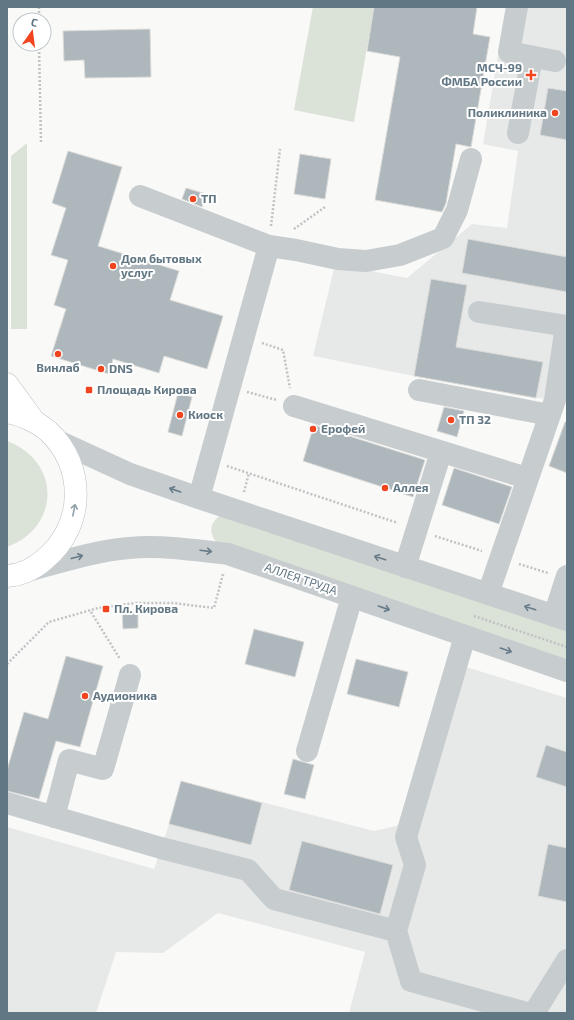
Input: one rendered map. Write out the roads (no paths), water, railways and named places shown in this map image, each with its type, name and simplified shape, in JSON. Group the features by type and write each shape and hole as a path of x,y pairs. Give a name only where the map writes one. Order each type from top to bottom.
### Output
{"main road":[{"path":"7,384 34,421"},
{"path":"7,412 20,415 34,421 47,430 58,441 66,454 74,476 76,499 74,514 69,529 62,542 52,554 40,564 13,576"}],"street":[{"path":"516,7 509,52 555,61"},
{"path":"518,133 532,57"},
{"path":"140,196 269,246 338,259 366,261 400,255 443,238 458,210 471,159"},
{"path":"199,498 269,246"},
{"path":"479,312 566,326 555,400 488,594"},
{"path":"418,390 550,415"},
{"path":"294,406 516,475"},
{"path":"58,441 130,474 560,618 566,578"},
{"path":"405,567 441,452"},
{"name":"АЛЛЕЯ ТРУДА","path":"13,576 87,554 130,548 177,548 228,554 567,671"},
{"path":"307,751 352,597"},
{"path":"465,636 406,838 415,865 396,931 411,981 527,1013"},
{"path":"54,817 69,760 103,769 130,675"},
{"path":"7,803 161,848 248,870 274,899 396,931"},
{"path":"534,1013 567,960"}],"place":[{"name":"МСЧ-99 ФМБА России","path":"531,75"},
{"name":"Поликлиника","path":"555,113"},
{"name":"ТП","path":"193,199"},
{"name":"Дом бытовых услуг","path":"113,266"},
{"name":"Винлаб","path":"58,354"},
{"name":"DNS","path":"101,369"},
{"name":"Площадь Кирова","path":"89,390"},
{"name":"Киоск","path":"180,415"},
{"name":"ТП 32","path":"451,420"},
{"name":"Ерофей","path":"313,429"},
{"name":"Аллея","path":"385,488"},
{"name":"Пл. Кирова","path":"106,609"},
{"name":"Аудионика","path":"85,696"}]}
